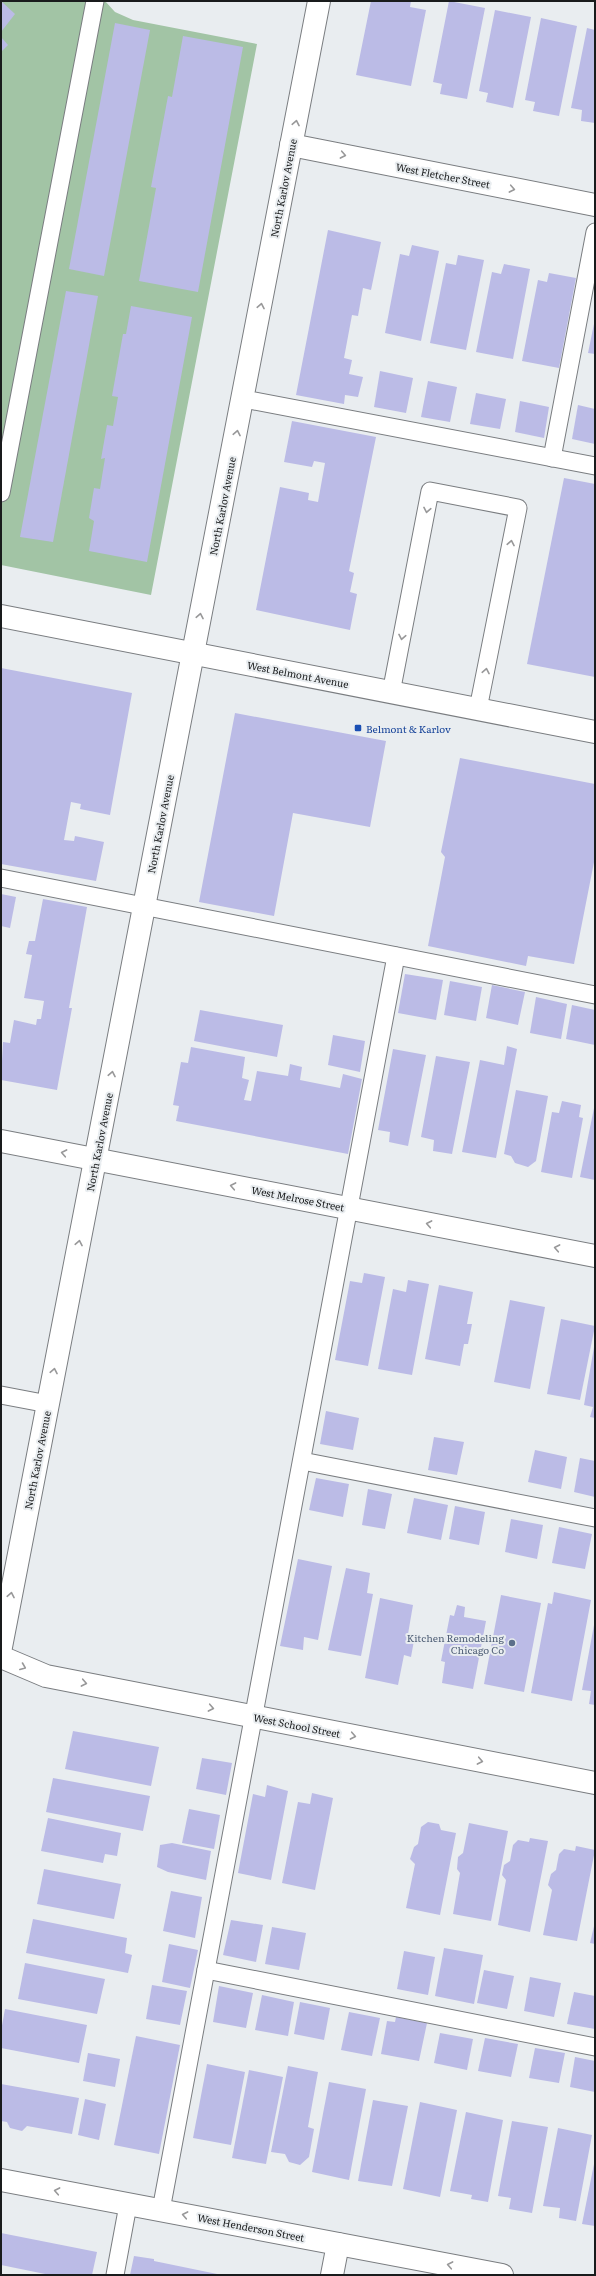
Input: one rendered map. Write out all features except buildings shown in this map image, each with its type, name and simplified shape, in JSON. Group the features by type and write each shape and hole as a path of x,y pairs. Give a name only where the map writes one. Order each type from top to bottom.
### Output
{"street":[{"name":"North Karlov Avenue","path":"1,1647 193,654 244,399 319,1"},
{"name":"West Fletcher Street","path":"291,145 595,205"},
{"name":"West Belmont Avenue","path":"1,616 595,732"},
{"name":"West Melrose Street","path":"1,1141 595,1256"},
{"name":"West School Street","path":"1,1657 46,1676 595,1783"},
{"name":"West Henderson Street","path":"1,2180 502,2275"},
{"path":"332,2275 338,2244"}],"lane":[{"path":"1,493 95,1"},
{"path":"552,458 595,232"},
{"path":"244,399 595,466"},
{"path":"391,692 430,491 518,508 478,709"},
{"path":"1,878 595,995"},
{"path":"161,2210 396,956"},
{"path":"1,1394 48,1404"},
{"path":"302,1461 595,1518"},
{"path":"206,1970 595,2047"},
{"path":"115,2275 128,2205"}],"green space":[{"path":"1,1 105,1 115,12 133,20 257,44 151,595 1,565"}],"place":[{"name":"Belmont & Karlov","path":"358,728"},
{"name":"Kitchen Remodeling Chicago Co","path":"512,1643"}]}
